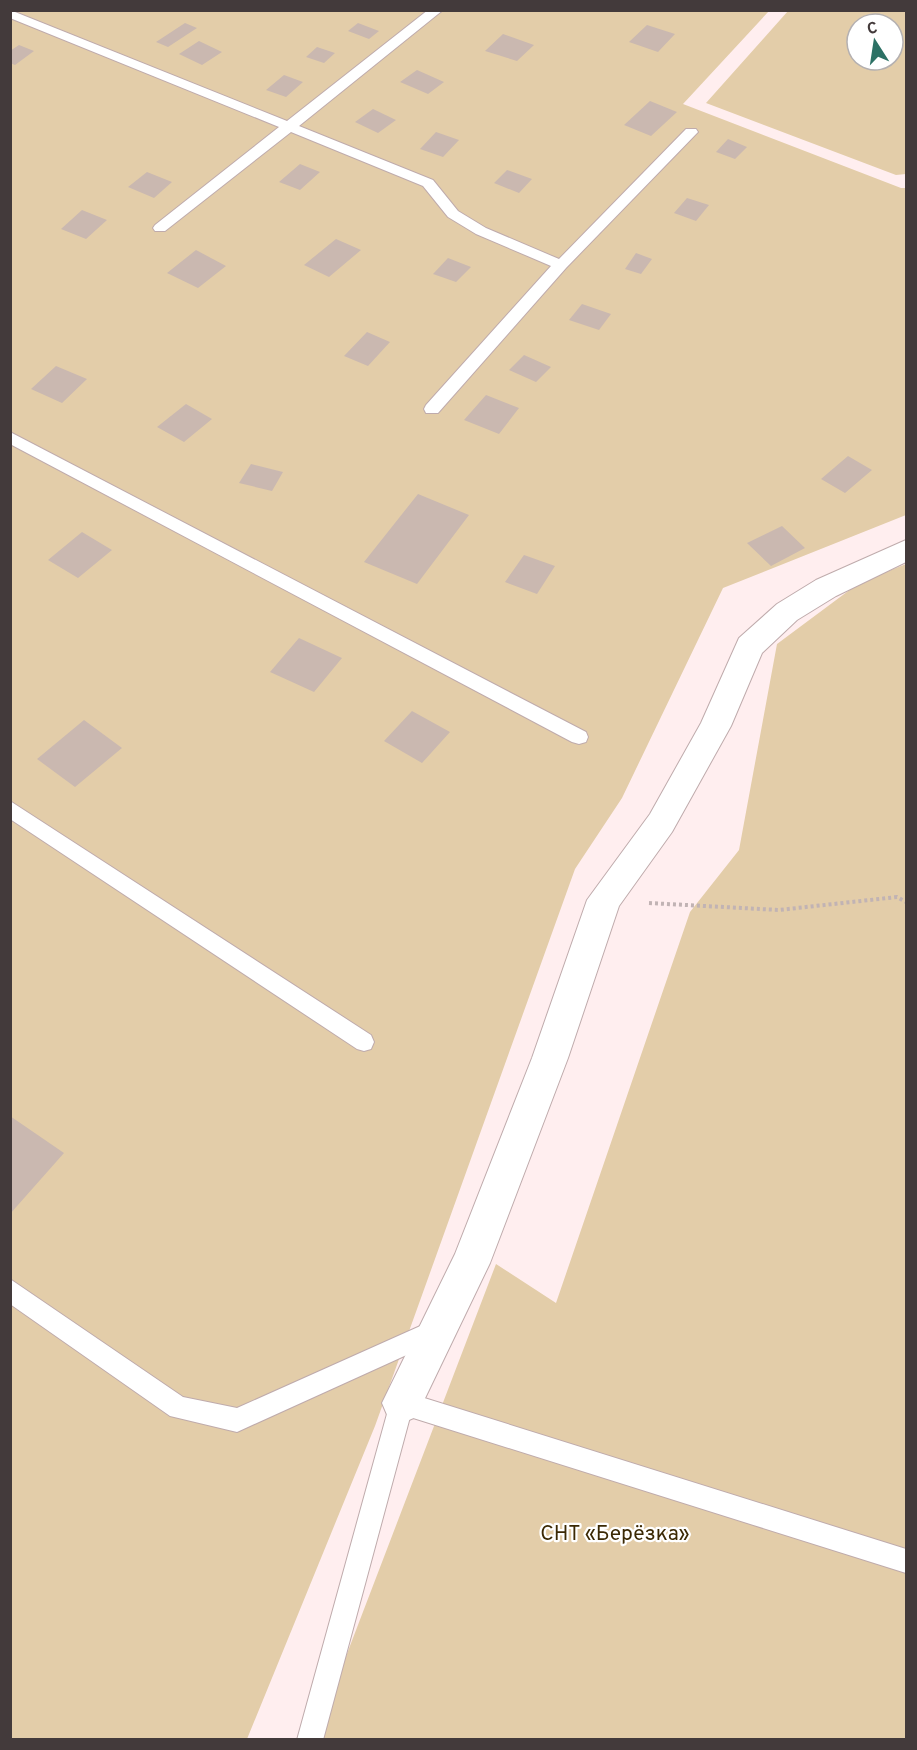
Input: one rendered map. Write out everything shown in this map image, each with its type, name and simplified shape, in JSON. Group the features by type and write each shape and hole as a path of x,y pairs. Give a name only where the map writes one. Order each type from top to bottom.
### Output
{"street":[{"path":"402,1403 471,1263 550,1058 604,900 661,823 715,726 750,646 787,612 826,588 906,550"}],"lane":[{"path":"160,228 437,10"},
{"path":"10,13 428,183 453,214 481,231 561,265"},
{"path":"432,409 561,265 691,132"},
{"path":"10,437 579,737"},
{"path":"10,809 364,1042"},
{"path":"10,1290 178,1408 237,1420 439,1328"},
{"path":"310,1740 402,1403 906,1561"}],"path":[{"path":"604,900 779,910 897,897 906,902"}],"green space":[{"path":"11,11 769,11 683,104 906,188 906,515 723,588 622,798 575,869 375,1426 247,1739 11,1740"},
{"path":"788,11 906,11 906,174 896,175 706,103"},
{"name":"СНТ «Берёзка»","path":"906,564 906,1739 314,1740 496,1264 556,1303 690,912 739,850 777,644 859,583"}],"building":[{"path":"185,23 197,28 168,47 156,42"},
{"path":"358,23 379,31 369,39 348,31"},
{"path":"647,25 675,34 658,52 629,42"},
{"path":"503,34 534,45 517,61 485,51"},
{"path":"199,41 222,52 202,65 179,54"},
{"path":"19,45 34,51 15,65 10,63 10,51"},
{"path":"317,47 335,53 324,63 306,57"},
{"path":"417,70 444,82 428,94 400,82"},
{"path":"284,75 303,82 286,97 266,90"},
{"path":"650,101 677,112 651,136 624,125"},
{"path":"373,109 396,120 378,133 355,122"},
{"path":"436,132 459,140 443,157 420,149"},
{"path":"728,139 747,147 735,159 716,152"},
{"path":"300,164 320,172 300,190 279,182"},
{"path":"507,170 532,179 519,193 494,183"},
{"path":"147,172 172,182 154,198 128,187"},
{"path":"687,198 709,205 696,221 674,213"},
{"path":"82,210 107,220 86,239 61,229"},
{"path":"336,239 361,250 329,277 304,265"},
{"path":"196,250 226,266 198,288 167,273"},
{"path":"636,253 652,259 641,274 625,269"},
{"path":"448,258 471,267 456,282 433,274"},
{"path":"582,304 611,314 599,330 569,320"},
{"path":"367,332 390,342 368,366 344,356"},
{"path":"524,355 551,367 536,382 509,370"},
{"path":"56,366 87,379 62,403 31,389"},
{"path":"486,395 519,408 499,434 464,420"},
{"path":"186,404 212,419 184,442 157,427"},
{"path":"848,456 872,470 845,493 821,479"},
{"path":"251,464 283,472 272,491 239,483"},
{"path":"418,494 469,515 417,584 364,562"},
{"path":"782,526 805,548 771,566 747,543"},
{"path":"82,532 112,550 78,578 48,560"},
{"path":"524,555 555,566 537,594 505,582"},
{"path":"299,638 342,658 314,692 270,672"},
{"path":"412,711 450,732 422,763 384,741"},
{"path":"84,720 122,748 75,787 37,759"},
{"path":"10,1116 64,1153 10,1214"}]}
